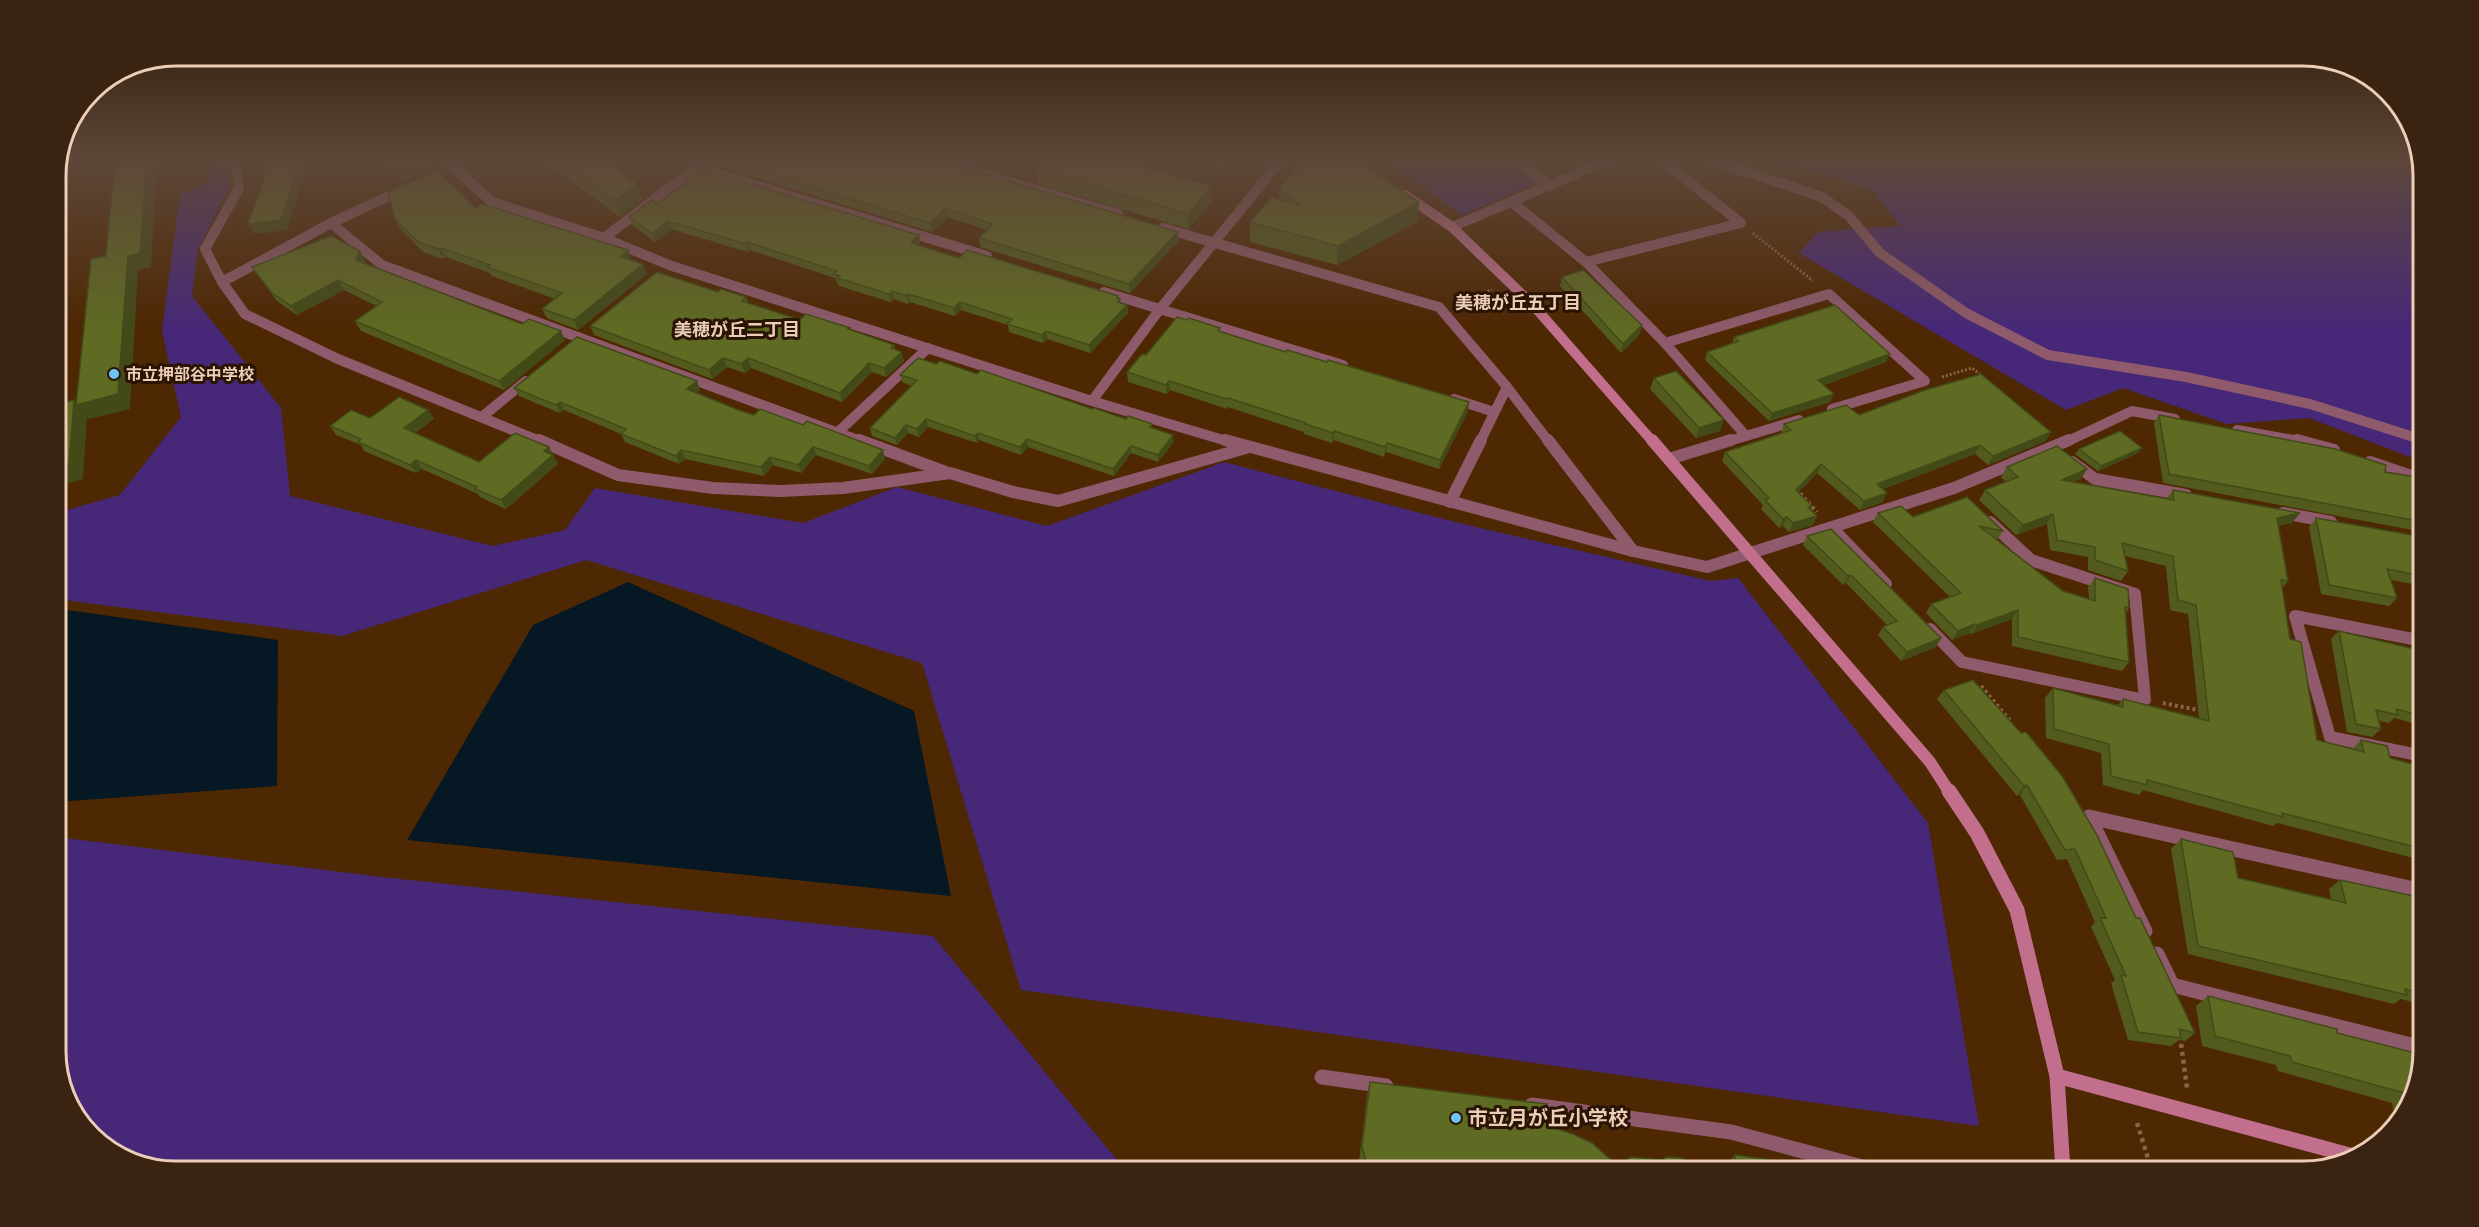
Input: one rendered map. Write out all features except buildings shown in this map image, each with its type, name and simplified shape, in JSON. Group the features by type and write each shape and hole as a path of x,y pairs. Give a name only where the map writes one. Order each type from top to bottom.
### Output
{"street":[{"path":"224,215 205,249 222,282 245,314 338,360 483,416 618,475 713,488 781,491 843,488 950,473"},
{"path":"222,282 347,215"},
{"path":"533,215 604,238 669,265 1092,401 1247,447 1450,502 1633,551 1707,567 1958,492 2132,411 2188,421"},
{"path":"604,238 633,215"},
{"path":"853,215 1002,261"},
{"path":"1119,215 1125,217"},
{"path":"1092,401 1160,309 1237,215"},
{"path":"1435,215 1452,227 1533,305 1751,553 1930,762 1977,833 2017,910 2056,1076 2061,1161"},
{"path":"1452,227 1482,215"},
{"path":"1528,215 1586,262 1665,343 1746,436"},
{"path":"1731,215 1741,223"},
{"path":"1848,215 1880,253 1966,313 2048,355 2186,376 2310,404 2413,437"},
{"path":"331,223 382,265 950,473 1013,492 1058,501 1247,447"},
{"path":"1586,262 1741,223"},
{"path":"1155,226 1439,307 1508,387 1633,551"},
{"path":"660,272 669,265"},
{"path":"1092,289 1350,367"},
{"path":"1665,343 1829,294 1925,381"},
{"path":"838,432 928,348"},
{"path":"483,416 536,373"},
{"path":"1825,412 1925,381"},
{"path":"1450,502 1508,387"},
{"path":"1439,394 1494,412"},
{"path":"1669,459 1814,415"},
{"path":"2222,427 2312,443 2413,477"},
{"path":"2054,448 2095,478 2201,498"},
{"path":"2271,511 2341,524"},
{"path":"1921,620 1962,662 2145,700 2135,594 2031,560 1980,512"},
{"path":"1832,528 1897,595"},
{"path":"2413,639 2295,615 2330,736 2413,754"},
{"path":"2413,889 2089,817 2172,985 2413,1045"},
{"path":"2056,1076 2343,1153"},
{"path":"1322,1077 1404,1088"},
{"path":"1521,1104 1731,1132 1837,1161"}],"path":[{"path":"1741,223 1829,294"},
{"path":"1439,307 1499,288"},
{"path":"1925,381 1972,368 1990,383"},
{"path":"1793,486 1832,528"},
{"path":"1962,662 2014,726"},
{"path":"2145,700 2214,713"},
{"path":"2179,1030 2187,1088"},
{"path":"2137,1124 2149,1161"}],"shaded area":[{"path":"177,215 215,215 198,249 192,296 281,408 290,496 493,546 565,530 595,488 803,523 897,487 1047,526 1224,462 1463,524 1711,581 1738,578 1928,823 1979,1126 1021,990 922,663 586,560 342,636 66,600 66,510 120,495 181,417 162,331"},
{"path":"1892,215 2413,215 2413,458 2309,418 2227,424 2123,388 2066,410 1799,253 1818,232 1900,226"},
{"path":"66,838 382,877 933,936 1118,1161 168,1161 127,1150 103,1134 93,1124 77,1100 68,1073 66,1059"}],"water":[{"path":"628,582 914,711 951,896 407,840 533,625"},
{"path":"66,610 278,640 277,786 66,801"}],"place":[{"name":"市立押部谷中学校","path":"114,374"},
{"name":"市立月が丘小学校","path":"1456,1118"}],"district":[{"name":"美穂が丘五丁目","path":"1518,302"},
{"name":"美穂が丘二丁目","path":"737,329"}]}
